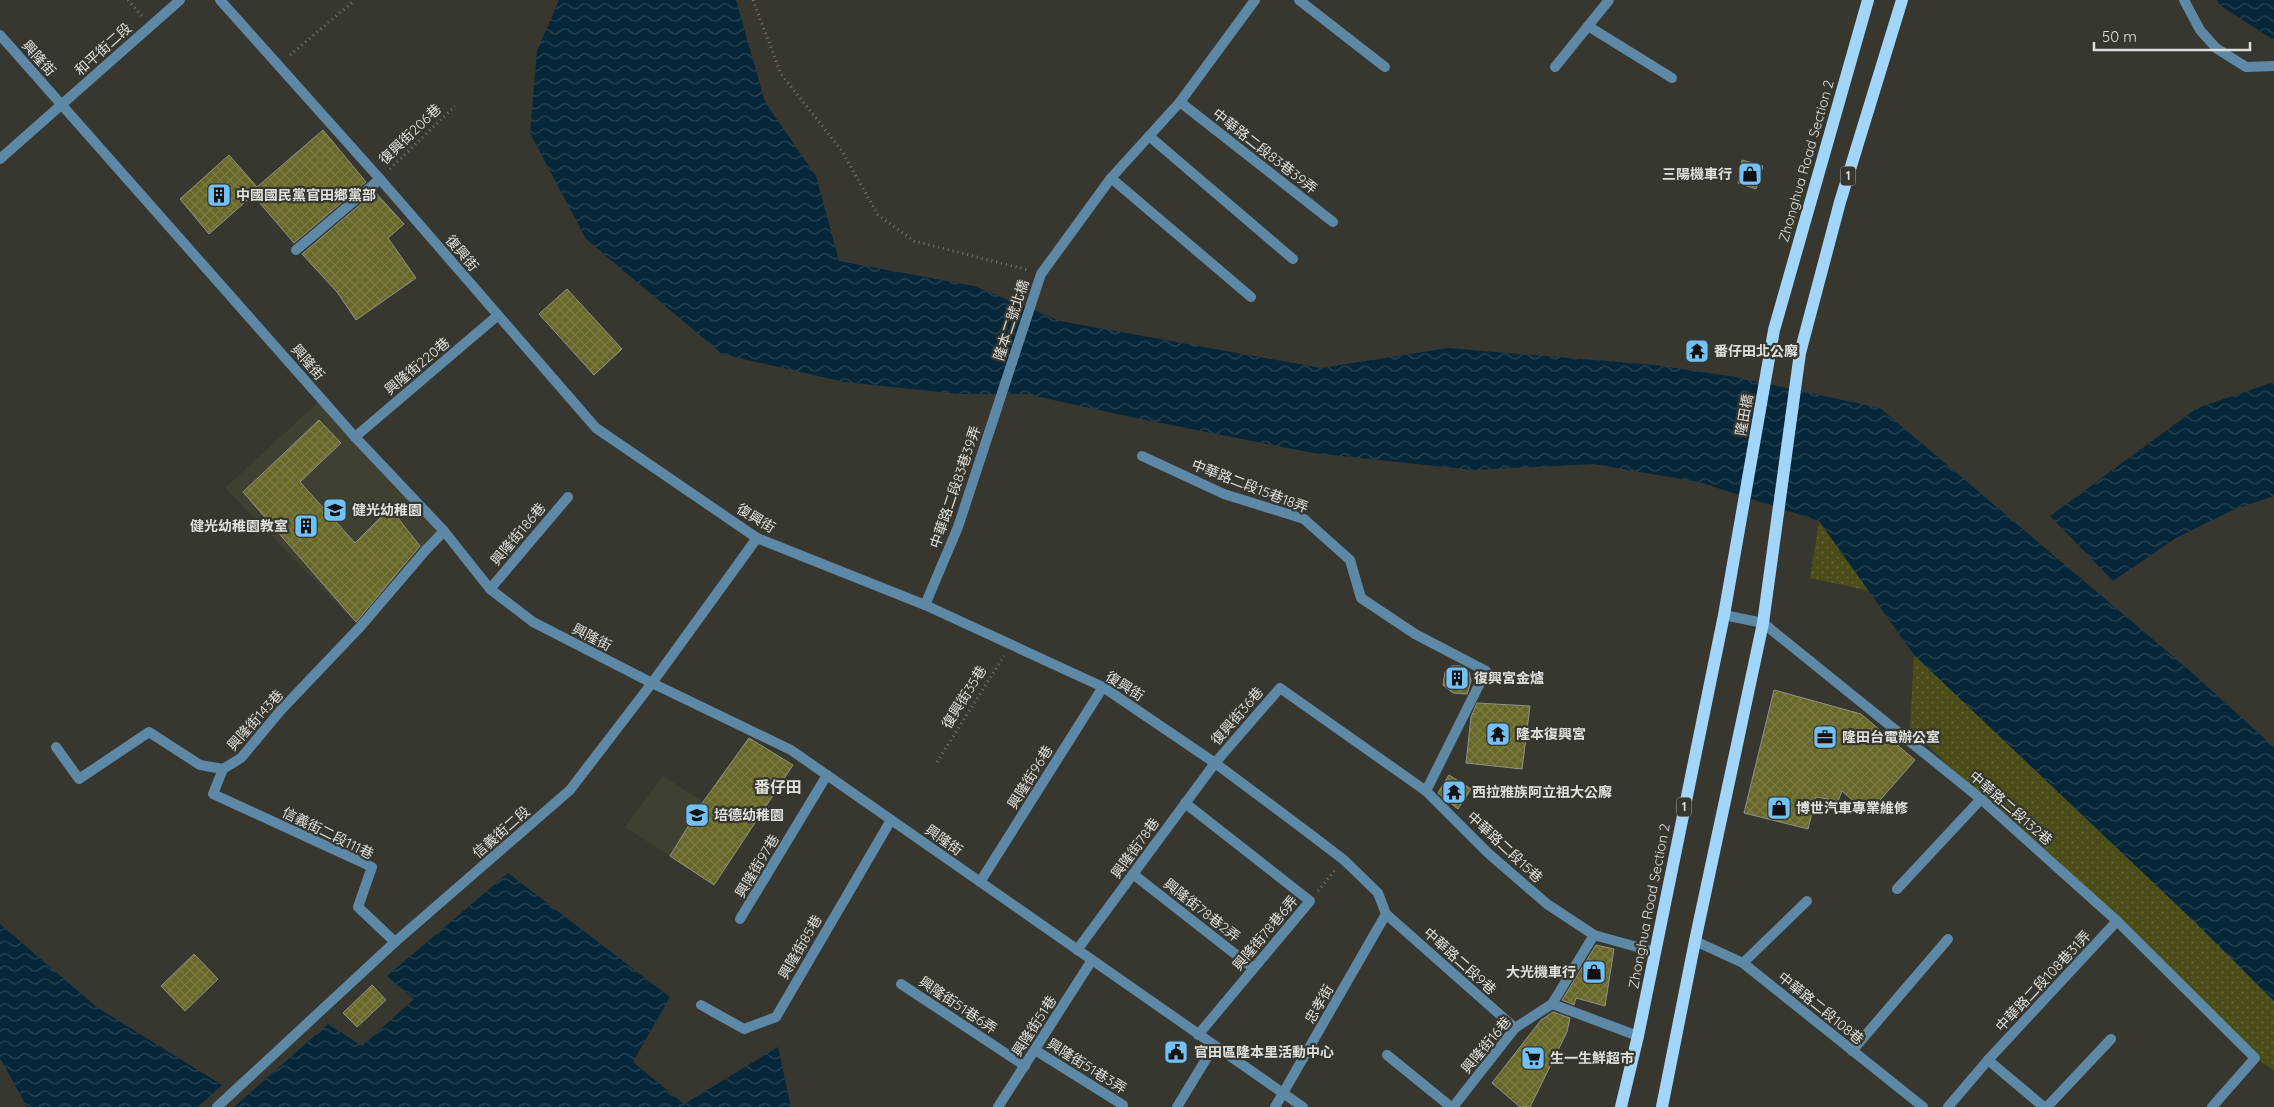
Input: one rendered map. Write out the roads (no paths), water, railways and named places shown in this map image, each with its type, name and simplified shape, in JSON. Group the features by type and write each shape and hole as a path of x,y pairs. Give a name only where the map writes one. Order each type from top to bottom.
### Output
{"main road":[{"name":"Zhonghua Road Section 2","path":"1774,330 1868,0"},
{"name":"1","path":"1662,1107 1695,941 1763,623 1800,353 1840,202 1902,0"},
{"name":"隆田橋","path":"1743,505 1774,330"},
{"name":"Zhonghua Road Section 2","path":"1621,1107 1638,1036 1724,615 1743,505"}],"street":[{"name":"和平街二段","path":"0,159 180,0"},
{"path":"1251,297 1111,178 1180,102 1255,0"},
{"path":"1299,0 1385,67"},
{"path":"1555,67 1609,0"},
{"path":"2184,0 2200,30 2216,48 2246,67 2274,66"},
{"name":"復興街","path":"222,1 278,66 380,178 497,316 596,428 757,538 925,605 1103,687 1215,762 1344,860 1378,892 1386,914"},
{"path":"1588,26 1672,78"},
{"name":"興隆街","path":"0,35 354,437 444,531 490,589 533,622 652,683 791,750 1303,1107"},
{"name":"中華路二段83巷39弄","path":"1180,102 1333,222"},
{"path":"1148,136 1293,259"},
{"path":"296,250 380,178"},
{"name":"隆本二號北橋","path":"1007,376 1041,274 1111,178"},
{"name":"興隆街220巷","path":"354,437 497,316"},
{"name":"中華路二段83巷39弄","path":"925,605 958,527 1007,376"},
{"name":"中華路二段15巷18弄","path":"1142,456 1224,494 1304,519 1350,560 1360,598 1415,634 1486,671 1426,791"},
{"name":"興隆街186巷","path":"490,589 568,497"},
{"name":"興隆街143巷","path":"56,747 79,779 149,732 200,765 223,769 241,758 281,710 360,627 424,551 444,531"},
{"name":"信義街二段","path":"217,1107 395,942 570,790 652,683 757,538"},
{"name":"中華路二段132巷","path":"1724,615 1763,623 1981,799 2117,921 2255,1058 2212,1107"},
{"name":"興隆街96巷","path":"980,882 1103,687"},
{"name":"中華路二段15巷","path":"1280,688 1426,791 1488,853 1547,904 1594,935"},
{"name":"復興街36巷","path":"1215,762 1280,688"},
{"name":"興隆街78巷","path":"1077,950 1215,762"},
{"name":"信義街二段111巷","path":"223,769 213,794 372,867 358,907 395,942"},
{"name":"興隆街97巷","path":"740,919 827,775"},
{"path":"1897,889 1981,799"},
{"name":"興隆街78巷6弄","path":"1185,803 1310,901 1198,1035"},
{"name":"興隆街85巷","path":"700,1005 744,1029 776,1017 891,820"},
{"name":"興隆街78巷2弄","path":"1133,874 1253,968"},
{"path":"1743,963 1807,901"},
{"name":"中華路二段9巷","path":"1386,914 1515,1028"},
{"name":"忠孝街","path":"1275,1107 1386,914"},
{"name":"中華路二段108巷31弄","path":"1948,1107 1988,1060 2117,921"},
{"path":"1594,935 1655,952"},
{"name":"興隆街16巷","path":"1452,1107 1515,1028 1552,1004 1594,935"},
{"path":"1852,1051 1948,939"},
{"name":"中華路二段108巷","path":"1695,941 1743,963 1923,1107"},
{"name":"興隆街51巷","path":"998,1107 1092,960"},
{"name":"興隆街51巷6弄","path":"901,984 1025,1066"},
{"path":"1552,1004 1638,1036"},
{"path":"1988,1060 2046,1107 2111,1039"},
{"path":"1177,1107 1214,1046"},
{"name":"興隆街51巷3弄","path":"1035,1050 1123,1106"},
{"path":"1387,1055 1452,1107"}],"water":[{"path":"559,0 736,0 765,102 816,176 839,261 974,286 1060,321 1321,368 1448,348 1655,365 1735,377 1880,408 2189,670 2274,747 2274,1001 2200,927 1914,655 1819,521 1699,482 1593,464 1473,470 1313,453 1026,394 959,394 844,382 722,354 586,239 530,133 537,51"},
{"path":"2217,0 2274,0 2274,38 2272,39 2221,6"},
{"path":"2274,382 2274,496 2235,509 2176,538 2113,581 2050,516 2197,408"},
{"path":"508,873 670,997 633,1062 684,1104 778,1047 791,1107 234,1107 328,1024 362,1046 414,999 387,976"},
{"path":"0,924 98,1008 222,1085 198,1107 27,1107 0,1058"}],"place":[{"name":"三陽機車行","path":"1750,174"},
{"name":"中國國民黨官田鄉黨部","path":"219,195"},
{"name":"番仔田北公廨","path":"1697,351"},
{"name":"健光幼稚園","path":"335,510"},
{"name":"健光幼稚園教室","path":"306,526"},
{"name":"復興宮金爐","path":"1457,678"},
{"name":"隆本復興宮","path":"1498,734"},
{"name":"隆田台電辦公室","path":"1825,737"},
{"name":"西拉雅族阿立祖大公廨","path":"1454,792"},
{"name":"博世汽車專業維修","path":"1779,808"},
{"name":"培德幼稚園","path":"697,815"},
{"name":"大光機車行","path":"1594,972"},
{"name":"官田區隆本里活動中心","path":"1176,1052"},
{"name":"生一生鮮超市","path":"1533,1058"}],"district":[{"name":"番仔田","path":"778,787"}]}
